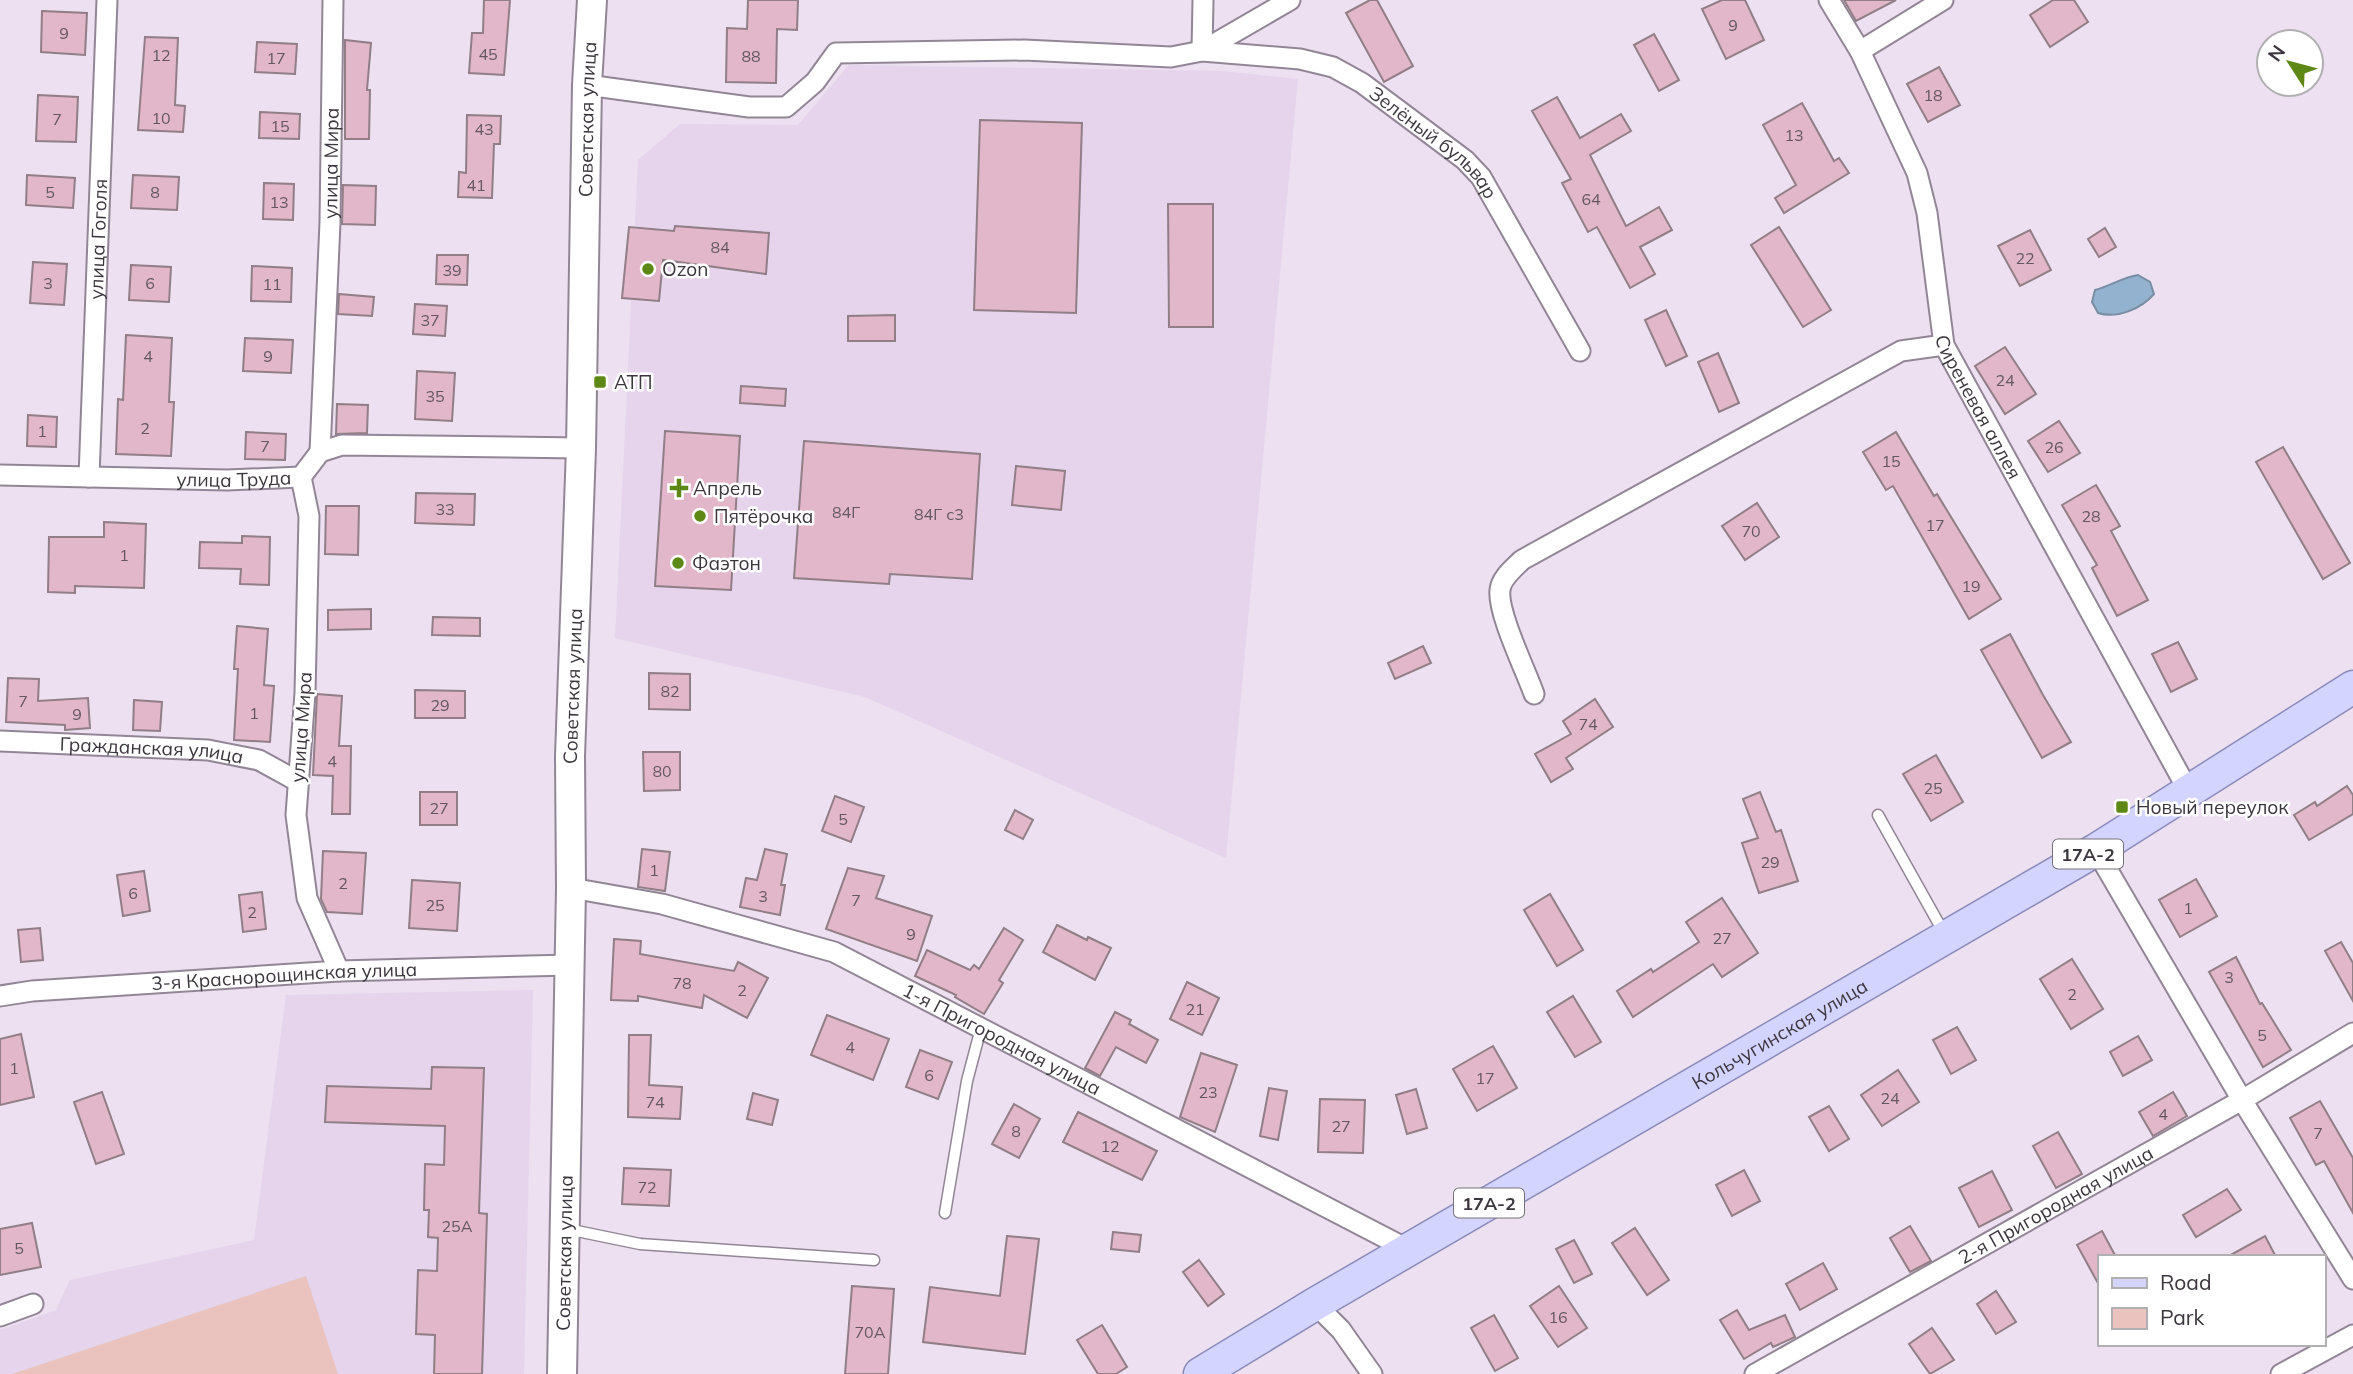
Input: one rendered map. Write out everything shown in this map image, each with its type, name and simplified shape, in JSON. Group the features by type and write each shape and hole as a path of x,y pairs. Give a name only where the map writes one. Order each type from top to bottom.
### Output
{"main road":[{"name":"Кольчугинская улица","path":"1200,1374 1315,1304 2096,850 2353,687"}],"street":[{"name":"улица Гоголя","path":"89,477 107,0"},
{"name":"улица Мира","path":"320,452 330,222 333,0"},
{"name":"Советская улица","path":"562,1374 571,888 569,756 581,447 587,85 592,0"},
{"path":"1202,51 1203,0"},
{"path":"587,85 749,107 786,107 815,82 836,53 1024,50 1171,57 1202,51 1290,0"},
{"name":"Сиреневая аллея","path":"1829,0 1860,51 1917,173 1927,213 1944,345 2189,792"},
{"path":"1860,51 1943,0"},
{"name":"Зелёный бульвар","path":"1202,51 1300,59 1333,67 1362,83 1465,160 1481,177 1580,351"},
{"path":"1534,694 1500,604 1499,588 1522,560 1901,351 1944,345"},
{"path":"320,452 342,445 581,447"},
{"name":"улица Труда","path":"0,475 227,480 301,477 320,452"},
{"name":"улица Мира","path":"301,477 309,516 305,693 296,815 307,898 339,971"},
{"name":"Гражданская улица","path":"0,741 208,750 258,760 297,781"},
{"path":"2096,850 2242,1100 2353,1279"},
{"name":"1-я Пригородная улица","path":"571,888 662,904 834,952 1409,1250"},
{"name":"3-я Краснорощинская улица","path":"0,996 32,991 339,971 570,965"},
{"name":"2-я Пригородная улица","path":"1755,1374 2242,1100 2353,1033"},
{"path":"0,1316 33,1304"},
{"path":"1315,1304 1341,1330 1372,1374"},
{"path":"2281,1374 2353,1335"}],"lane":[{"path":"1878,815 1946,937"},
{"path":"945,1213 967,1081 981,1028"},
{"path":"564,1228 640,1244 874,1260"}],"shaded area":[{"path":"849,65 1224,71 1298,79 1226,858 865,697 615,638 638,160 680,124 798,125"},
{"path":"533,990 524,1374 0,1374 0,1330 56,1310 70,1280 254,1240 286,995"}],"green space":[{"path":"306,1276 338,1374 12,1374"}],"water":[{"path":"2138,275 2150,282 2154,294 2149,299 2121,314 2098,313 2092,302 2095,290"}],"building":[{"path":"484,0 510,0 504,75 469,73 472,33 483,33"},
{"path":"748,0 798,0 797,30 777,29 776,83 726,82 727,28 747,29"},
{"path":"1370,0 1377,0 1413,66 1384,82 1346,13"},
{"path":"1722,0 1745,0 1764,40 1726,59 1702,9"},
{"path":"1844,0 1896,0 1856,21"},
{"path":"2053,0 2074,0 2088,22 2050,47 2030,15"},
{"path":"42,11 87,13 85,55 41,52"},
{"path":"1654,34 1679,80 1659,91 1634,45"},
{"path":"145,37 178,38 175,105 185,106 183,132 138,130"},
{"path":"345,40 371,43 367,90 370,90 369,139 345,139"},
{"path":"257,42 297,44 295,74 255,72"},
{"path":"1939,67 1960,105 1928,122 1907,84"},
{"path":"38,95 78,97 76,142 36,141"},
{"path":"1557,97 1580,138 1621,114 1631,131 1590,155 1626,226 1659,207 1672,230 1640,247 1655,274 1630,288 1597,227 1588,232 1562,183 1571,179 1532,111"},
{"path":"1802,103 1834,161 1839,158 1849,173 1784,213 1775,198 1796,185 1763,125"},
{"path":"260,112 300,114 299,139 259,138"},
{"path":"467,115 501,116 500,144 494,144 492,198 458,197 459,172 466,173"},
{"path":"980,120 1082,123 1076,313 974,310"},
{"path":"27,175 75,178 73,208 26,205"},
{"path":"133,175 179,177 177,210 131,208"},
{"path":"264,183 294,184 293,220 263,219"},
{"path":"343,185 376,186 375,225 342,224"},
{"path":"1168,204 1213,204 1213,327 1169,327"},
{"path":"675,226 769,233 766,274 663,260 659,301 622,298 629,227 674,231"},
{"path":"1779,227 1831,310 1803,327 1751,245"},
{"path":"2105,228 2116,247 2099,257 2088,239"},
{"path":"2030,230 2051,270 2020,286 1998,246"},
{"path":"437,255 468,255 467,285 436,284"},
{"path":"33,262 67,264 64,305 30,303"},
{"path":"131,265 171,267 169,302 129,300"},
{"path":"252,266 292,268 291,302 251,301"},
{"path":"339,294 374,297 372,316 338,314"},
{"path":"415,304 447,306 445,336 413,334"},
{"path":"1666,310 1687,356 1666,366 1645,320"},
{"path":"895,315 895,341 848,341 848,316"},
{"path":"126,335 172,338 169,402 174,402 171,456 116,454 118,399 123,400"},
{"path":"245,338 293,340 291,373 243,371"},
{"path":"2005,347 2036,394 2005,414 1975,366"},
{"path":"1718,353 1739,403 1719,412 1698,362"},
{"path":"417,371 455,373 452,421 415,419"},
{"path":"741,386 786,389 785,406 740,403"},
{"path":"337,404 368,405 367,433 336,434"},
{"path":"28,415 57,417 56,447 27,446"},
{"path":"2059,421 2080,453 2048,472 2028,441"},
{"path":"665,431 740,436 731,590 655,586"},
{"path":"246,432 286,434 285,460 245,459"},
{"path":"1896,432 2001,599 1969,619 1893,486 1886,490 1863,452"},
{"path":"804,441 980,454 972,579 890,574 889,584 794,578"},
{"path":"2283,447 2350,563 2323,579 2256,462"},
{"path":"1016,466 1065,471 1061,510 1012,505"},
{"path":"2096,485 2120,526 2111,531 2148,600 2117,616 2092,568 2097,565 2062,505"},
{"path":"416,493 475,494 474,525 415,523"},
{"path":"1757,503 1779,537 1745,560 1722,526"},
{"path":"326,506 359,506 358,555 325,554"},
{"path":"104,522 146,524 144,588 75,586 75,593 48,592 49,537 104,537"},
{"path":"242,536 270,537 269,585 240,584 241,569 199,568 200,542 242,543"},
{"path":"371,609 371,629 328,630 328,610"},
{"path":"433,617 480,618 480,636 432,635"},
{"path":"237,626 268,629 264,685 274,686 270,742 234,740 238,669 234,669"},
{"path":"2010,634 2071,742 2042,758 1981,650"},
{"path":"2178,642 2197,679 2171,692 2152,654"},
{"path":"1423,646 1431,663 1395,679 1388,663"},
{"path":"649,673 690,674 690,710 649,709"},
{"path":"8,678 39,679 38,701 88,698 90,728 65,730 65,725 6,722"},
{"path":"415,690 465,691 465,718 415,718"},
{"path":"317,694 342,696 339,746 351,746 350,814 332,814 333,776 313,775"},
{"path":"1595,699 1613,727 1566,758 1573,769 1551,782 1535,754 1571,734 1563,721"},
{"path":"134,700 162,702 160,731 133,730"},
{"path":"643,752 680,752 680,790 644,791"},
{"path":"1936,755 1963,802 1931,821 1903,774"},
{"path":"2347,786 2353,795 2353,814 2309,840 2294,815 2315,802 2317,806"},
{"path":"420,792 457,792 457,825 420,825"},
{"path":"1760,792 1776,832 1781,830 1798,881 1759,893 1742,843 1758,838 1743,799"},
{"path":"835,796 864,807 851,842 822,831"},
{"path":"1015,810 1033,820 1023,839 1005,830"},
{"path":"642,849 670,852 665,891 638,887"},
{"path":"765,849 787,854 781,885 785,885 780,915 740,907 746,878 757,880"},
{"path":"323,851 366,853 362,914 327,912 321,899"},
{"path":"848,868 884,876 876,898 932,916 917,961 826,929"},
{"path":"144,871 150,911 123,916 117,875"},
{"path":"2196,879 2217,916 2180,937 2159,900"},
{"path":"412,880 460,883 457,931 409,928"},
{"path":"262,892 266,929 243,932 239,895"},
{"path":"1550,894 1583,950 1557,966 1524,910"},
{"path":"1722,898 1758,953 1722,977 1713,964 1633,1017 1617,991 1651,969 1653,972 1699,942 1686,922"},
{"path":"1057,925 1111,948 1095,980 1043,952"},
{"path":"40,928 43,960 21,962 18,930"},
{"path":"1004,928 1023,940 999,980 1003,983 984,1014 955,997 956,995 915,976 927,950 970,970 974,965 979,969"},
{"path":"614,939 641,941 640,954 734,971 738,962 768,978 747,1018 704,995 702,1008 638,996 638,1001 611,1000"},
{"path":"2341,942 2353,963 2353,1001 2325,951"},
{"path":"2236,957 2260,1004 2262,1003 2291,1050 2263,1067 2209,972"},
{"path":"2072,959 2103,1009 2071,1029 2040,979"},
{"path":"1187,982 1219,998 1202,1035 1170,1019"},
{"path":"1573,996 1601,1042 1575,1057 1547,1012"},
{"path":"1115,1012 1131,1020 1129,1024 1158,1040 1146,1063 1116,1047 1100,1076 1085,1068"},
{"path":"827,1015 889,1039 873,1080 811,1055"},
{"path":"1957,1027 1976,1060 1951,1074 1933,1040"},
{"path":"21,1034 34,1097 0,1105 0,1039"},
{"path":"629,1035 651,1035 649,1085 682,1087 680,1119 628,1117"},
{"path":"2138,1036 2152,1060 2123,1076 2110,1052"},
{"path":"1493,1046 1517,1088 1477,1111 1453,1069"},
{"path":"920,1050 952,1062 938,1099 906,1087"},
{"path":"1201,1053 1237,1065 1215,1132 1180,1117"},
{"path":"432,1067 484,1068 479,1213 487,1214 482,1374 434,1374 435,1335 416,1334 418,1270 437,1271 438,1238 428,1237 429,1210 424,1210 425,1164 444,1165 445,1126 325,1122 327,1086 431,1089"},
{"path":"1898,1070 1919,1102 1882,1126 1861,1095"},
{"path":"1269,1088 1287,1091 1278,1140 1260,1136"},
{"path":"1416,1089 1427,1128 1407,1134 1396,1095"},
{"path":"102,1092 124,1154 96,1164 74,1102"},
{"path":"2173,1092 2187,1116 2153,1136 2139,1112"},
{"path":"753,1093 778,1100 772,1125 747,1119"},
{"path":"1320,1099 1365,1100 1363,1153 1318,1152"},
{"path":"2320,1101 2353,1158 2353,1213 2324,1161 2316,1165 2290,1118"},
{"path":"1014,1104 1040,1119 1019,1158 992,1144"},
{"path":"1829,1106 1849,1139 1829,1151 1809,1117"},
{"path":"1078,1112 1157,1151 1142,1180 1063,1142"},
{"path":"2058,1132 2082,1174 2056,1188 2033,1146"},
{"path":"624,1168 671,1170 669,1206 622,1204"},
{"path":"1744,1170 1760,1201 1732,1216 1716,1185"},
{"path":"1992,1171 2012,1210 1979,1227 1959,1188"},
{"path":"2227,1189 2241,1210 2196,1237 2183,1215"},
{"path":"32,1223 41,1267 0,1275 0,1229"},
{"path":"1910,1226 1931,1261 1910,1272 1890,1238"},
{"path":"1635,1228 1669,1280 1647,1295 1612,1243"},
{"path":"2102,1231 2115,1255 2098,1255 2098,1283 2077,1245"},
{"path":"1113,1232 1141,1235 1139,1252 1111,1249"},
{"path":"1007,1236 1039,1239 1025,1354 923,1342 930,1287 1000,1296"},
{"path":"2265,1236 2275,1255 2231,1255"},
{"path":"1574,1240 1592,1274 1574,1283 1556,1249"},
{"path":"1199,1260 1224,1294 1208,1306 1183,1272"},
{"path":"1823,1263 1837,1289 1800,1310 1786,1284"},
{"path":"852,1286 894,1289 888,1374 845,1374"},
{"path":"1559,1286 1587,1328 1558,1347 1530,1306"},
{"path":"1996,1291 2016,1322 1996,1334 1977,1304"},
{"path":"1737,1310 1749,1330 1785,1315 1795,1337 1773,1347 1771,1343 1744,1359 1720,1320"},
{"path":"1494,1315 1518,1358 1495,1371 1471,1328"},
{"path":"1102,1325 1127,1367 1116,1374 1098,1374 1077,1340"},
{"path":"1932,1328 1954,1360 1930,1374 1909,1344"}],"place":[{"name":"Ozon","path":"648,269"},
{"name":"АТП","path":"600,382"},
{"name":"Апрель","path":"679,488"},
{"name":"Пятёрочка","path":"700,516"},
{"name":"Фаэтон","path":"678,563"},
{"name":"Новый переулок","path":"2122,807"}]}
